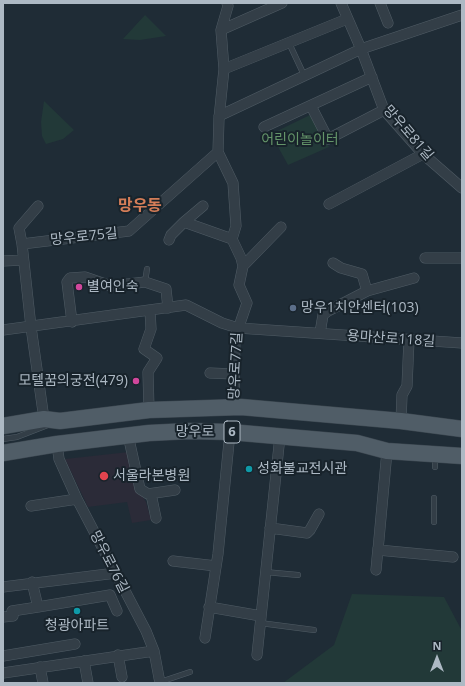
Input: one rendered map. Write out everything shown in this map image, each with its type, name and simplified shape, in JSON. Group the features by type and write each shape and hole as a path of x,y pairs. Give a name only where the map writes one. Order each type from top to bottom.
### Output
{"main road":[{"name":"망우로","path":"3,426 44,419 60,421 149,410 237,407 401,421 462,429"},
{"path":"236,432 245,419 237,407"},
{"name":"망우로","path":"3,453 56,444 128,435 190,431 236,432 357,443 435,461 462,456"}],"street":[{"path":"226,3 228,6 220,30 224,69 219,116 218,152 233,183 236,226 232,239 243,266 281,227"},
{"path":"220,30 282,3"},
{"name":"망우로81길","path":"340,3 361,49 384,110 423,154 462,188"},
{"path":"380,3 388,23"},
{"path":"219,116 361,49 462,15"},
{"path":"224,69 347,19"},
{"path":"264,127 372,77"},
{"path":"311,106 328,138 384,110"},
{"name":"망우로75길","path":"22,244 129,231 218,152"},
{"path":"330,204 423,154"},
{"path":"38,206 20,228 31,327 44,419"},
{"path":"169,240 171,235 184,222 203,206"},
{"path":"184,222 232,239"},
{"path":"425,258 462,258"},
{"path":"3,261 23,260"},
{"path":"333,263 341,268 362,274 367,291"},
{"name":"망우로77길","path":"237,407 234,374 235,338 247,303 239,285 243,266"},
{"path":"72,322 67,282 70,278 85,277 111,286 145,282 166,289 168,308"},
{"path":"320,334 323,315 328,310 367,291 414,278"},
{"name":"용마산로118길","path":"3,330 72,322 186,305 222,323 238,328 462,343"},
{"path":"149,410 148,372 157,358 144,349 151,330 150,310"},
{"path":"401,421 402,395 407,386 409,340"},
{"path":"210,373 234,374"},
{"path":"205,638 236,432"},
{"path":"128,435 140,489 148,494 175,490"},
{"path":"256,655 280,436"},
{"name":"망우로76길","path":"56,444 59,459 77,499 146,631 154,651 160,682"},
{"path":"376,570 387,451"},
{"path":"151,494 156,518"},
{"path":"31,506 77,499"},
{"path":"270,528 307,533 319,514"},
{"path":"378,548 381,552 453,557"},
{"path":"173,561 216,566"},
{"path":"3,587 32,582 116,573"},
{"path":"32,582 38,607"},
{"path":"3,617 13,616 12,611 110,595 117,611"},
{"path":"209,607 260,620"},
{"path":"3,656 75,644"},
{"path":"3,673 118,655 154,651"},
{"path":"118,655 122,676"},
{"path":"84,661 88,683"},
{"path":"40,667 43,683"}],"lane":[{"path":"289,42 304,75"},
{"path":"145,282 147,269"},
{"path":"3,439 17,437 60,421"},
{"path":"434,498 434,522"},
{"path":"265,572 298,575"},
{"path":"260,620 314,630"},
{"name":"망우로76길","path":"160,682 190,672"}],"shaded area":[{"name":"서울라본병원","path":"129,452 141,494 146,502 151,520 132,523 127,502 88,507 65,459"}],"green space":[{"path":"145,15 166,36 140,40 123,39"},
{"path":"44,101 74,130 63,139 46,144 42,136 41,122"},
{"name":"어린이놀이터","path":"310,115 329,147 288,165 271,134"},
{"path":"352,594 444,597 462,631 462,683 283,683 334,645"}],"place":[{"name":"별여인숙","path":"79,287"},
{"name":"망우1치안센터(103)","path":"293,308"},
{"name":"모텔꿈의궁전(479)","path":"136,381"},
{"name":"성화불교전시관","path":"249,469"},
{"name":"서울라본병원","path":"104,476"},
{"name":"청광아파트","path":"77,611"}],"district":[{"name":"망우동","path":"140,206"}]}
